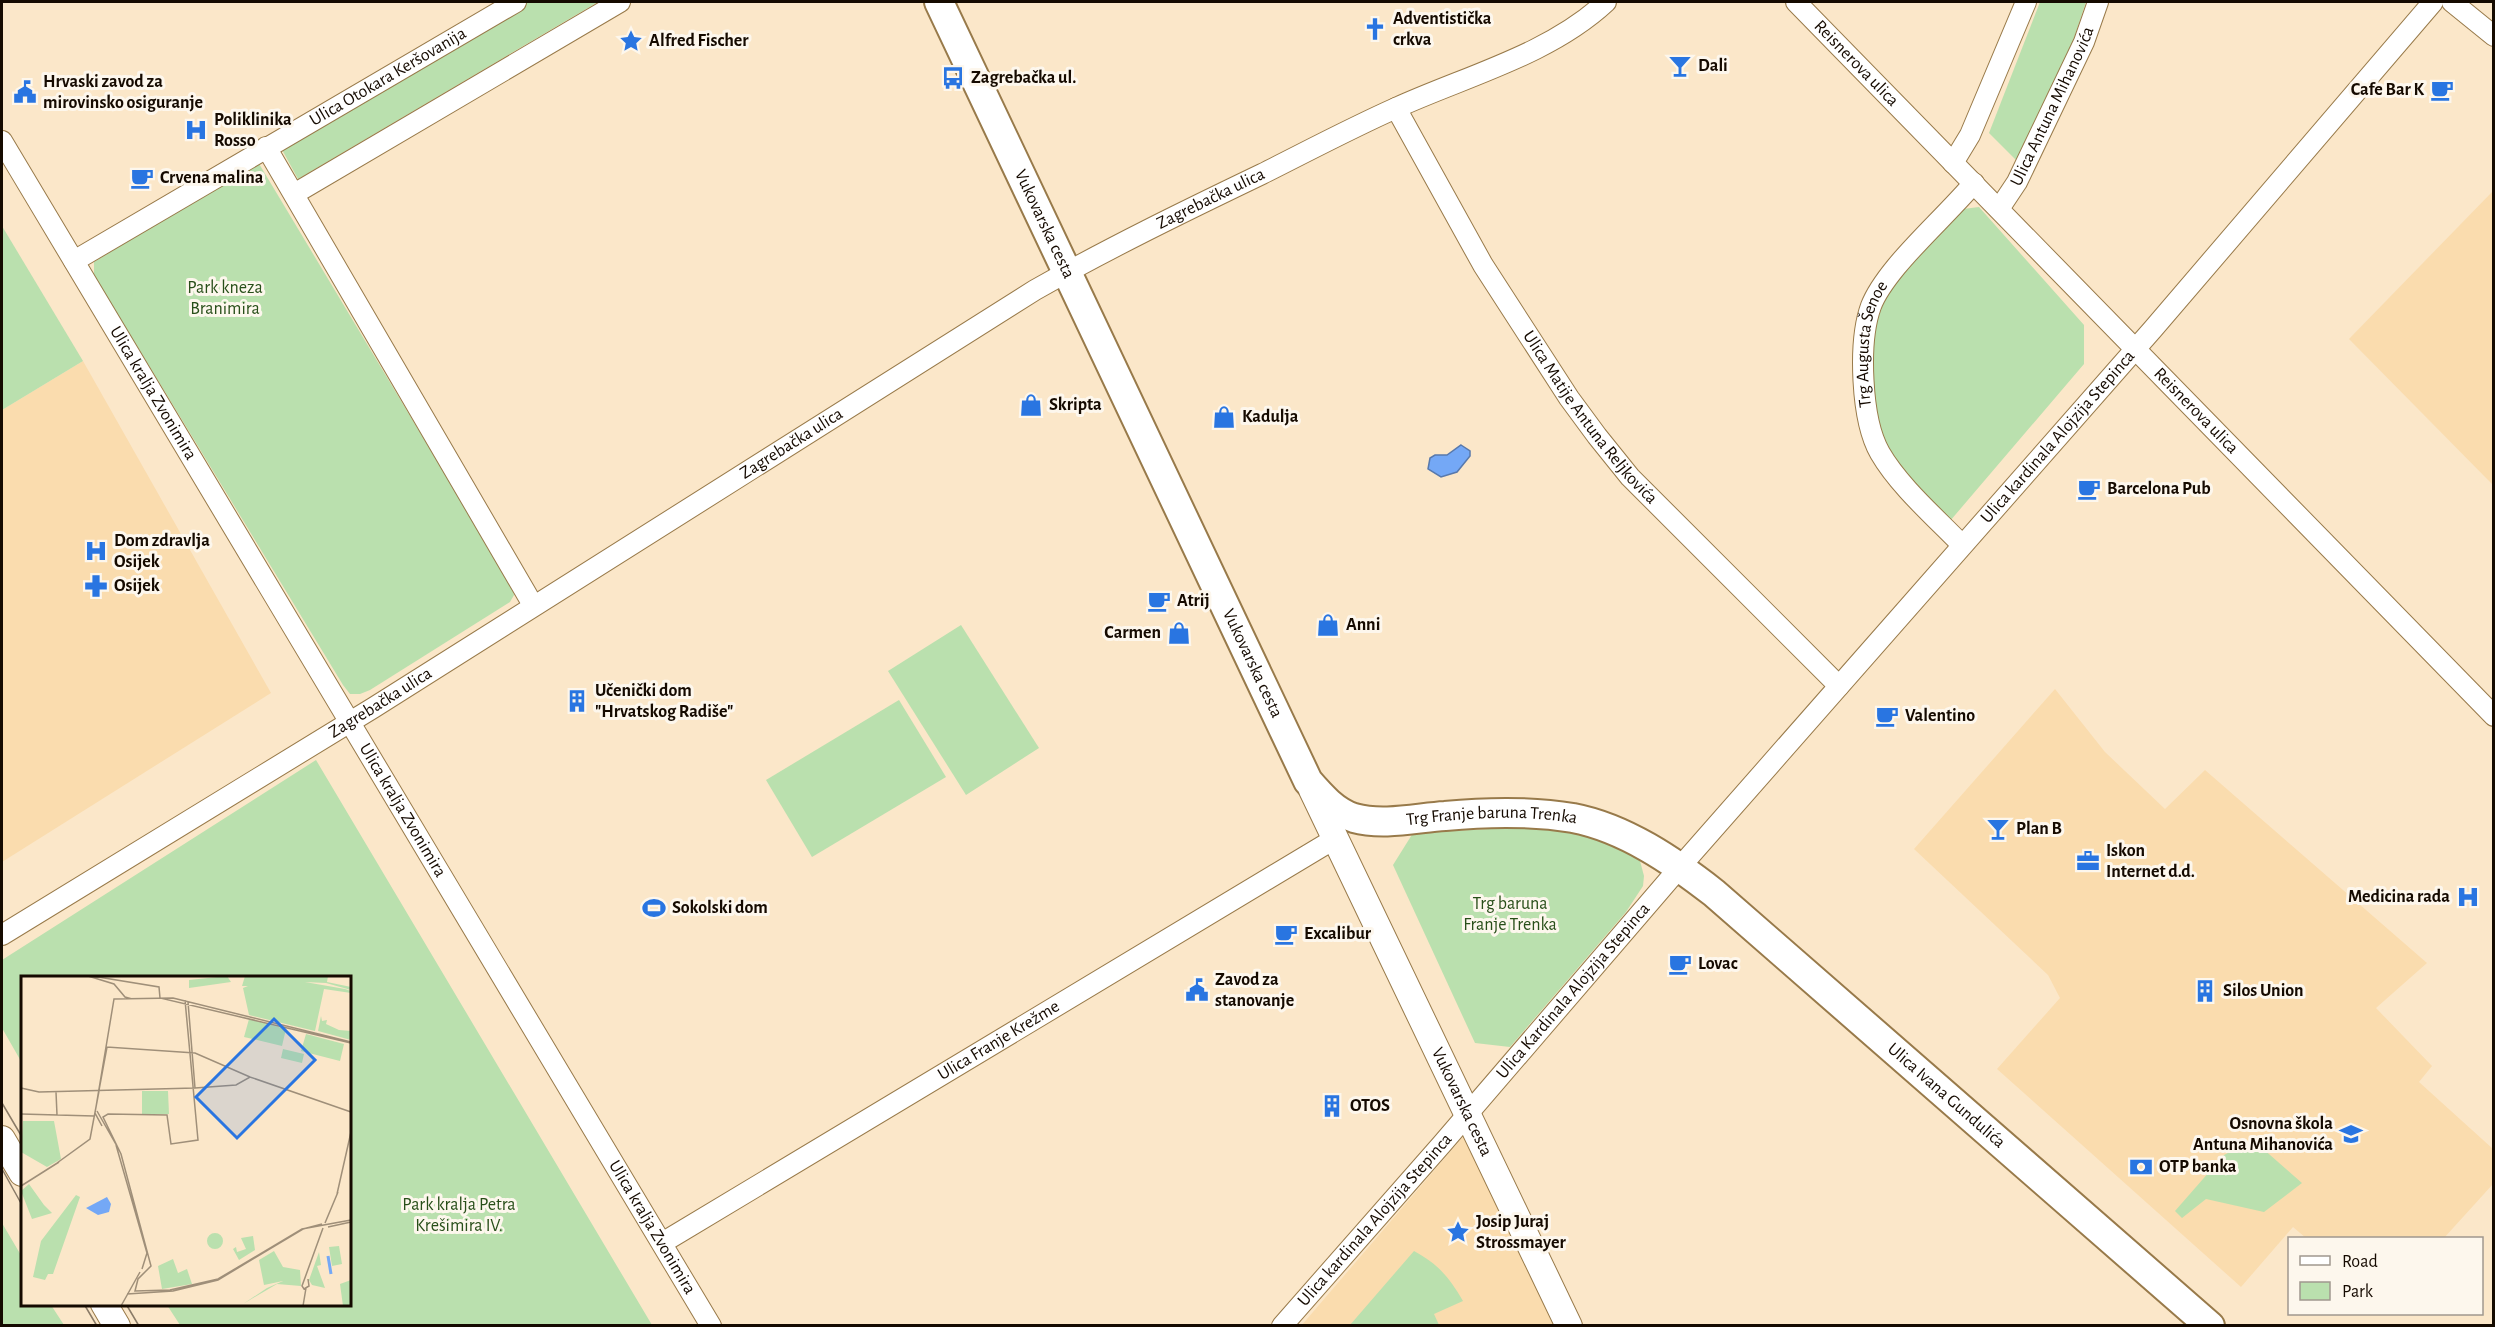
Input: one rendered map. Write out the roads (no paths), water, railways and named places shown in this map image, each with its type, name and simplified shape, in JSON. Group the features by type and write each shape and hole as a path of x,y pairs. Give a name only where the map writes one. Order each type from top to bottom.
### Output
{"main road":[{"name":"Vukovarska cesta","path":"939,2 1308,781"},
{"name":"Trg Franje baruna Trenka","path":"1308,781 1330,804 1352,817 1377,821 1482,814 1528,813 1557,816 1586,822 1626,837 1680,867"},
{"name":"Ulica Ivana Gundulića","path":"1680,867 1714,893 2210,1326"}],"street":[{"name":"Ulica Otokara Keršovanija","path":"74,261 516,2"},
{"path":"294,194 620,2"},
{"name":"Zagrebačka ulica","path":"2,935 350,721 1068,271 1124,241 1396,108 1510,60 1566,33 1590,17 1606,2"},
{"name":"Reisnerova ulica","path":"1796,2 2493,716"},
{"path":"1953,163 1970,135 2026,2"},
{"name":"Ulica Antuna Mihanovića","path":"1999,209 2017,182 2079,53 2098,2"},
{"name":"Ulica kardinala Alojzija Stepinca","path":"1680,867 2135,349 2433,2"},
{"path":"2452,2 2493,36"},
{"name":"Ulica Matije Antuna Reljkovića","path":"1396,108 1483,265 1569,398 1597,436 1630,477 1839,686"},
{"name":"Ulica kralja Zvonimira","path":"2,141 711,1326"},
{"path":"266,147 533,605"},
{"name":"Trg Augusta Šenoe","path":"1962,545 1889,468 1879,452 1871,432 1864,394 1864,337 1871,305 1895,268 1974,183"},
{"name":"Vukovarska cesta","path":"1308,781 1569,1326"},
{"name":"Ulica Franje Krežme","path":"662,1243 1336,838"},
{"name":"Ulica Kardinala Alojzija Stepinca","path":"1468,1113 1680,867"},
{"name":"Ulica kardinala Alojzija Stepinca","path":"1282,1326 1468,1113"},
{"path":"2,1139 21,1171"},
{"path":"105,1306 117,1326"}],"water":[{"path":"1461,445 1470,451 1470,456 1457,472 1441,477 1428,469 1430,458 1435,455 1447,455"}],"tram line":[{"path":"2,1103 21,1135"},
{"path":"2,1169 21,1203"},
{"path":"85,1306 97,1326"},
{"path":"127,1306 139,1326"}],"place":[{"name":"Adventistička crkva","path":"1375,29"},
{"name":"Alfred Fischer","path":"631,41"},
{"name":"Dali","path":"1680,66"},
{"name":"Zagrebačka ul.","path":"953,78"},
{"name":"Cafe Bar K","path":"2442,90"},
{"name":"Hrvaski zavod za mirovinsko osiguranje","path":"25,92"},
{"name":"Poliklinika Rosso","path":"196,130"},
{"name":"Crvena malina","path":"142,178"},
{"name":"Skripta","path":"1031,405"},
{"name":"Kadulja","path":"1224,417"},
{"name":"Barcelona Pub","path":"2089,489"},
{"name":"Dom zdravlja Osijek","path":"96,551"},
{"name":"Osijek","path":"96,586"},
{"name":"Atrij","path":"1159,601"},
{"name":"Anni","path":"1328,625"},
{"name":"Carmen","path":"1179,633"},
{"name":"Učenički dom \"Hrvatskog Radiše\"","path":"577,701"},
{"name":"Valentino","path":"1887,716"},
{"name":"Plan B","path":"1998,829"},
{"name":"Iskon Internet d.d.","path":"2088,861"},
{"name":"Medicina rada","path":"2468,897"},
{"name":"Sokolski dom","path":"654,908"},
{"name":"Excalibur","path":"1286,934"},
{"name":"Lovac","path":"1680,964"},
{"name":"Zavod za stanovanje","path":"1197,990"},
{"name":"Silos Union","path":"2205,991"},
{"name":"OTOS","path":"1332,1106"},
{"name":"Osnovna škola Antuna Mihanovića","path":"2351,1134"},
{"name":"OTP banka","path":"2141,1167"},
{"name":"Josip Juraj Strossmayer","path":"1458,1232"}],"park label":[{"name":"Park kneza Branimira","path":"225,298"},
{"name":"Trg baruna Franje Trenka","path":"1510,914"},
{"name":"Park kralja Petra Krešimira IV.","path":"459,1215"}]}
